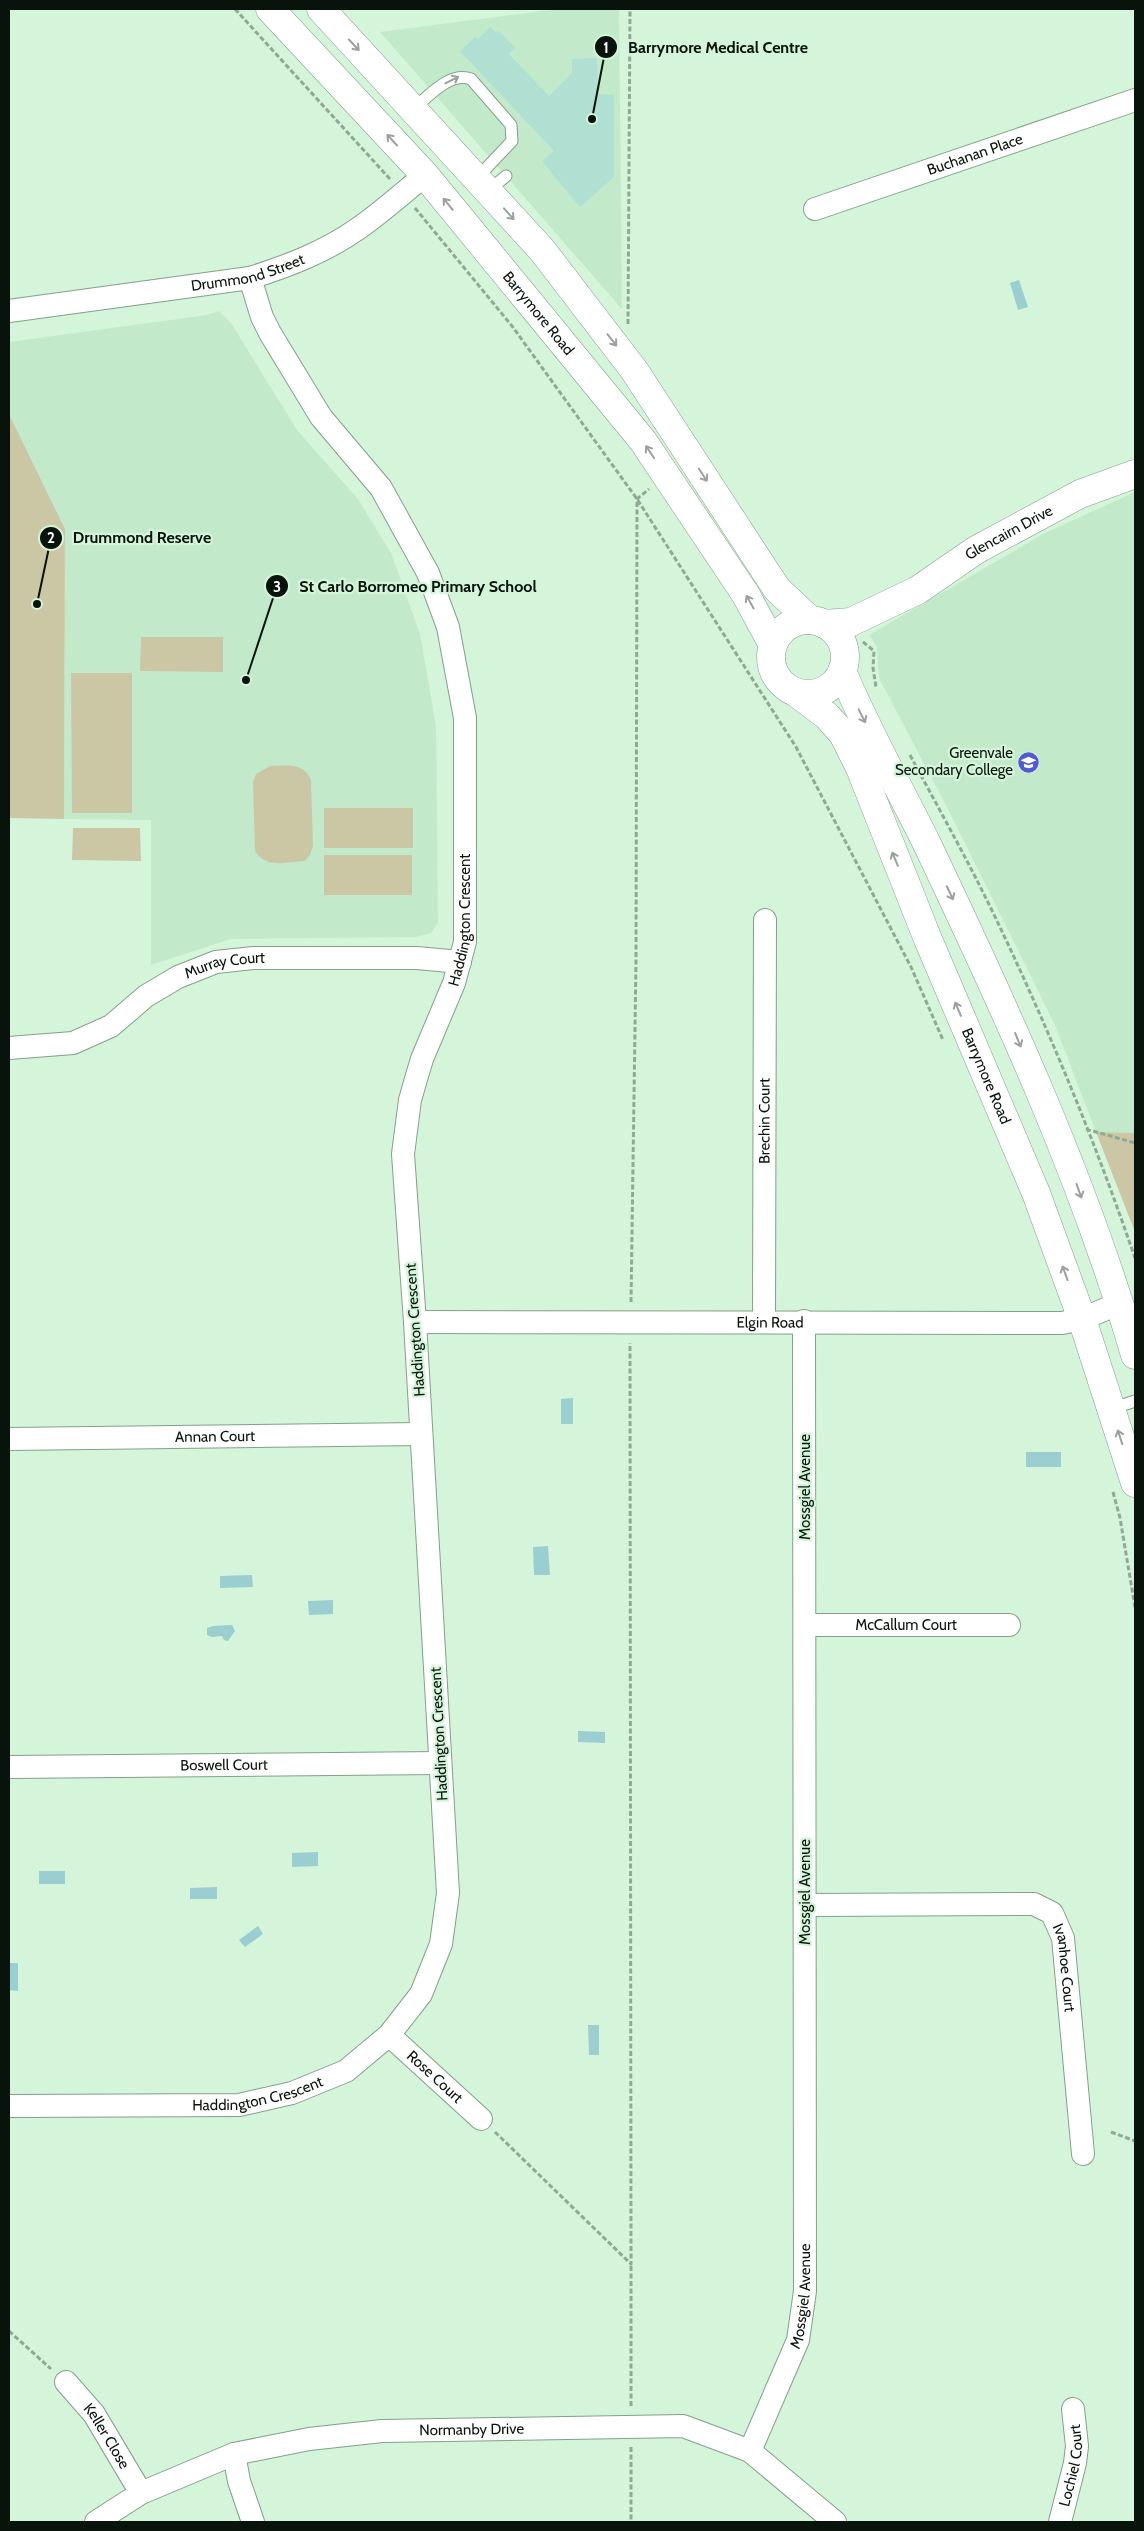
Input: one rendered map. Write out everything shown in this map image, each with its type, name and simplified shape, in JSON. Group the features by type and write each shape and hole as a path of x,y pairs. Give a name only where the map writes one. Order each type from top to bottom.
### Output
{"street":[{"name":"Barrymore Road","path":"270,9 425,176 643,441 746,595 773,645"},
{"path":"321,9 453,152 490,182 634,370 777,590 803,616 835,632 842,642 844,663 1005,1010 1071,1170 1120,1303 1135,1355"},
{"name":"Buchanan Place","path":"815,209 1135,100"},
{"name":"Drummond Street","path":"9,311 250,278 314,255 358,229 453,152"},
{"name":"Haddington Crescent","path":"9,2106 238,2105 292,2093 346,2071 389,2035 421,1994 441,1944 448,1893 416,1322 403,1154 410,1100 422,1059 449,998 460,962 466,933 465,718 448,628 437,594 412,540 381,488 321,417 270,333 262,317 250,278"},
{"name":"Glencairn Drive","path":"817,622 851,622 918,590 976,550 1080,494 1135,474"},
{"name":"Glencairn Drive","path":"844,663 857,632 889,604"},
{"path":"817,622 788,626 780,632 773,645 771,654 774,672 783,685 795,692 815,694 828,688 844,663"},
{"name":"Barrymore Road","path":"795,692 827,716 843,734 860,768 927,937 1036,1193 1082,1319 1123,1405 1122,1483"},
{"name":"Brechin Court","path":"764,1321 765,920"},
{"name":"Murray Court","path":"9,1048 73,1043 111,1026 146,996 178,977 216,962 253,958 417,958 460,962"},
{"name":"Elgin Road","path":"416,1322 764,1321 1062,1323 1082,1319 1120,1303"},
{"name":"Mossgiel Avenue","path":"750,2451 798,2340 806,2291 804,1322"},
{"name":"Annan Court","path":"9,1439 421,1434"},
{"name":"McCallum Court","path":"805,1625 1008,1625"},
{"name":"Boswell Court","path":"9,1767 440,1763"},
{"name":"Ivanhoe Court","path":"805,1905 1034,1904 1052,1913 1063,1938 1083,2154"},
{"name":"Rose Court","path":"389,2035 481,2119"},
{"name":"Keller Close","path":"66,2382 94,2414 141,2493"},
{"name":"Lochiel Court","path":"1060,2522 1075,2463 1077,2446 1073,2409"},
{"name":"Normanby Drive","path":"96,2522 141,2493 234,2454 309,2439 382,2431 683,2426 750,2451 836,2522"},
{"path":"234,2454 239,2481 253,2522"}],"lane":[{"path":"414,109 452,78 462,76 471,79 511,125 513,134 512,142 490,182"}],"path":[{"path":"235,9 402,193 512,326 638,499 796,747 910,967 947,1049"},
{"path":"628,328 630,9"},
{"path":"638,499 667,477"},
{"path":"631,2522 630,1321 636,960 638,499"},
{"path":"1086,1129 1135,1143"},
{"path":"1122,1483 1120,1518 1135,1607"},
{"path":"481,2119 632,2264"},
{"path":"1111,2132 1135,2141"},
{"path":"9,2331 66,2382"}],"shaded area":[{"path":"558,9 619,9 622,309 380,32"},
{"path":"219,311 231,323 297,430 358,499 391,553 420,634 436,726 438,923 431,933 416,937 231,939 151,965 151,820 64,819 65,529 9,414 9,342 207,315"},
{"path":"9,414 65,529 64,819 9,818"},
{"name":"Greenvale Secondary College","path":"1135,492 1135,1133 1096,1132 1055,1025 950,813 879,678 877,647 869,635 1045,533"},
{"path":"141,637 223,637 223,672 140,671"},
{"path":"71,673 132,673 132,813 72,813"},
{"path":"270,766 294,766 304,770 311,780 313,846 310,855 305,861 271,862 260,857 255,851 253,782 256,774"},
{"path":"324,808 413,808 413,848 324,848"},
{"path":"73,828 140,828 141,861 72,860"},
{"path":"324,855 412,855 412,895 324,895"},
{"path":"1096,1132 1135,1133 1135,1232"}],"water":[{"path":"1019,280 1028,307 1018,310 1010,283"},
{"path":"573,1398 573,1424 561,1424 561,1399"},
{"path":"1026,1452 1061,1452 1061,1467 1026,1467"},
{"path":"548,1546 550,1575 534,1575 533,1547"},
{"path":"252,1575 253,1587 220,1588 220,1576"},
{"path":"333,1600 333,1614 309,1615 308,1601"},
{"path":"232,1625 235,1631 228,1641 224,1640 222,1636 212,1637 207,1635 207,1628"},
{"path":"578,1731 605,1732 605,1743 578,1742"},
{"path":"318,1852 318,1866 292,1867 292,1853"},
{"path":"39,1871 65,1871 65,1884 39,1884"},
{"path":"217,1887 217,1899 190,1899 190,1888"},
{"path":"258,1926 263,1934 245,1947 239,1940"},
{"path":"9,1963 18,1963 18,1991 9,1990"},
{"path":"588,2025 599,2025 599,2055 589,2055"}],"building":[{"path":"490,27 496,32 498,30 515,48 509,54 549,96 572,73 572,59 597,58 598,94 614,95 614,177 580,207 542,161 554,151 460,51 475,37 478,39"}],"place":[{"name":"Barrymore Medical Centre","path":"592,119"},
{"name":"Drummond Reserve","path":"37,604"},
{"name":"St Carlo Borromeo Primary School","path":"246,680"},
{"name":"Greenvale Secondary College","path":"1029,762"}]}
